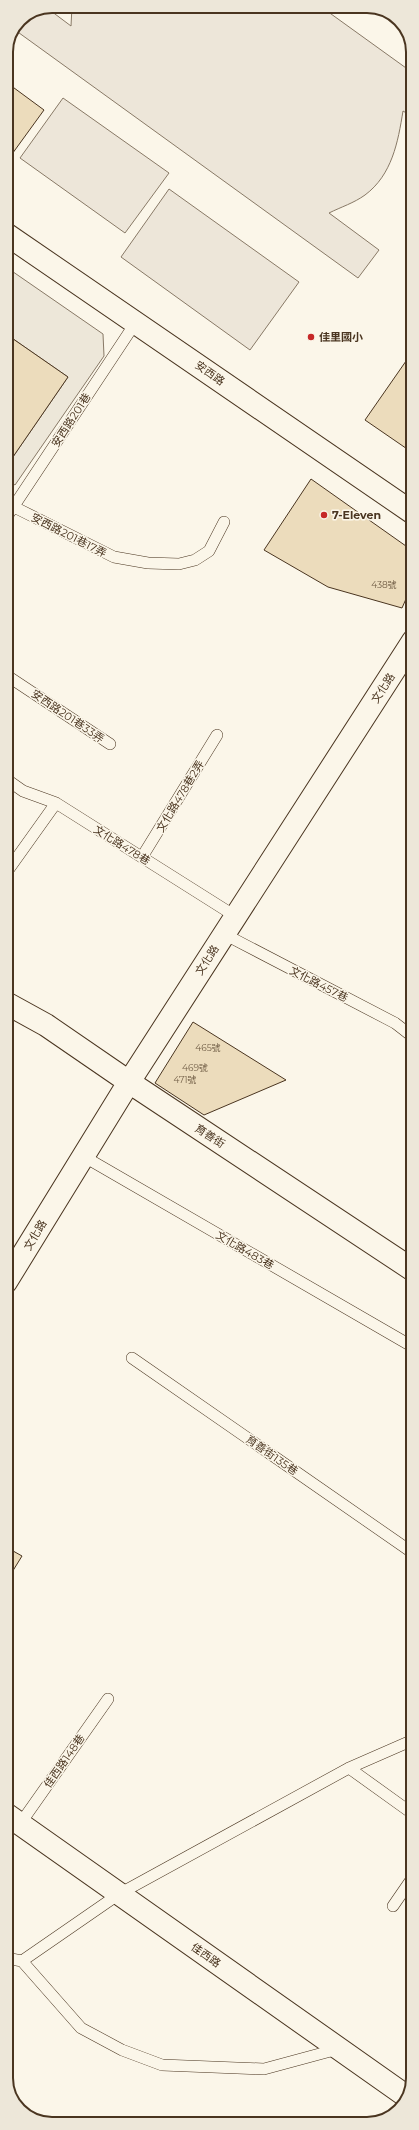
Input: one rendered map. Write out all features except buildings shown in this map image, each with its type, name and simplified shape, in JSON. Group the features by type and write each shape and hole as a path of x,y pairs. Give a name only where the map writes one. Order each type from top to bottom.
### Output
{"street":[{"name":"安西路","path":"13,239 406,508"},
{"name":"文化路","path":"13,1271 128,1082 406,652"},
{"name":"育善街","path":"13,1007 46,1025 128,1082 406,1265"},
{"name":"佳西路","path":"13,1819 403,2094"}],"lane":[{"name":"安西路201巷","path":"14,507 136,322"},
{"name":"安西路201巷17弄","path":"14,507 114,557 148,563 180,564 195,560 209,551 224,522"},
{"name":"安西路201巷33弄","path":"13,680 110,744"},
{"name":"文化路478巷2弄","path":"142,857 217,735"},
{"name":"文化路478巷","path":"13,784 23,791 56,803 235,916"},
{"path":"13,863 56,803"},
{"name":"文化路457巷","path":"224,934 395,1023 406,1032"},
{"name":"文化路483巷","path":"83,1156 406,1343"},
{"name":"育善街135巷","path":"132,1358 406,1548"},
{"name":"佳西路148巷","path":"13,1819 108,1698"},
{"path":"22,1961 119,1894 349,1768 406,1743"},
{"path":"349,1768 406,1809"},
{"path":"393,1906 406,1887"},
{"path":"13,1959 22,1961 81,2028 122,2050 162,2065 264,2069 339,2048"}],"shaded area":[{"path":"52,13 71,26 72,13 330,13 406,68 406,113 403,111 396,146 388,168 382,178 365,195 352,203 329,213 379,250 358,278 19,33 30,20 37,16"},
{"path":"63,98 169,173 125,233 20,158"},
{"path":"169,189 299,282 250,350 121,257"},
{"path":"13,272 103,334 104,356 15,485 13,484 13,457 68,377 13,339"}],"place":[{"name":"佳里國小","path":"311,337"},
{"name":"7-Eleven","path":"324,515"}]}
